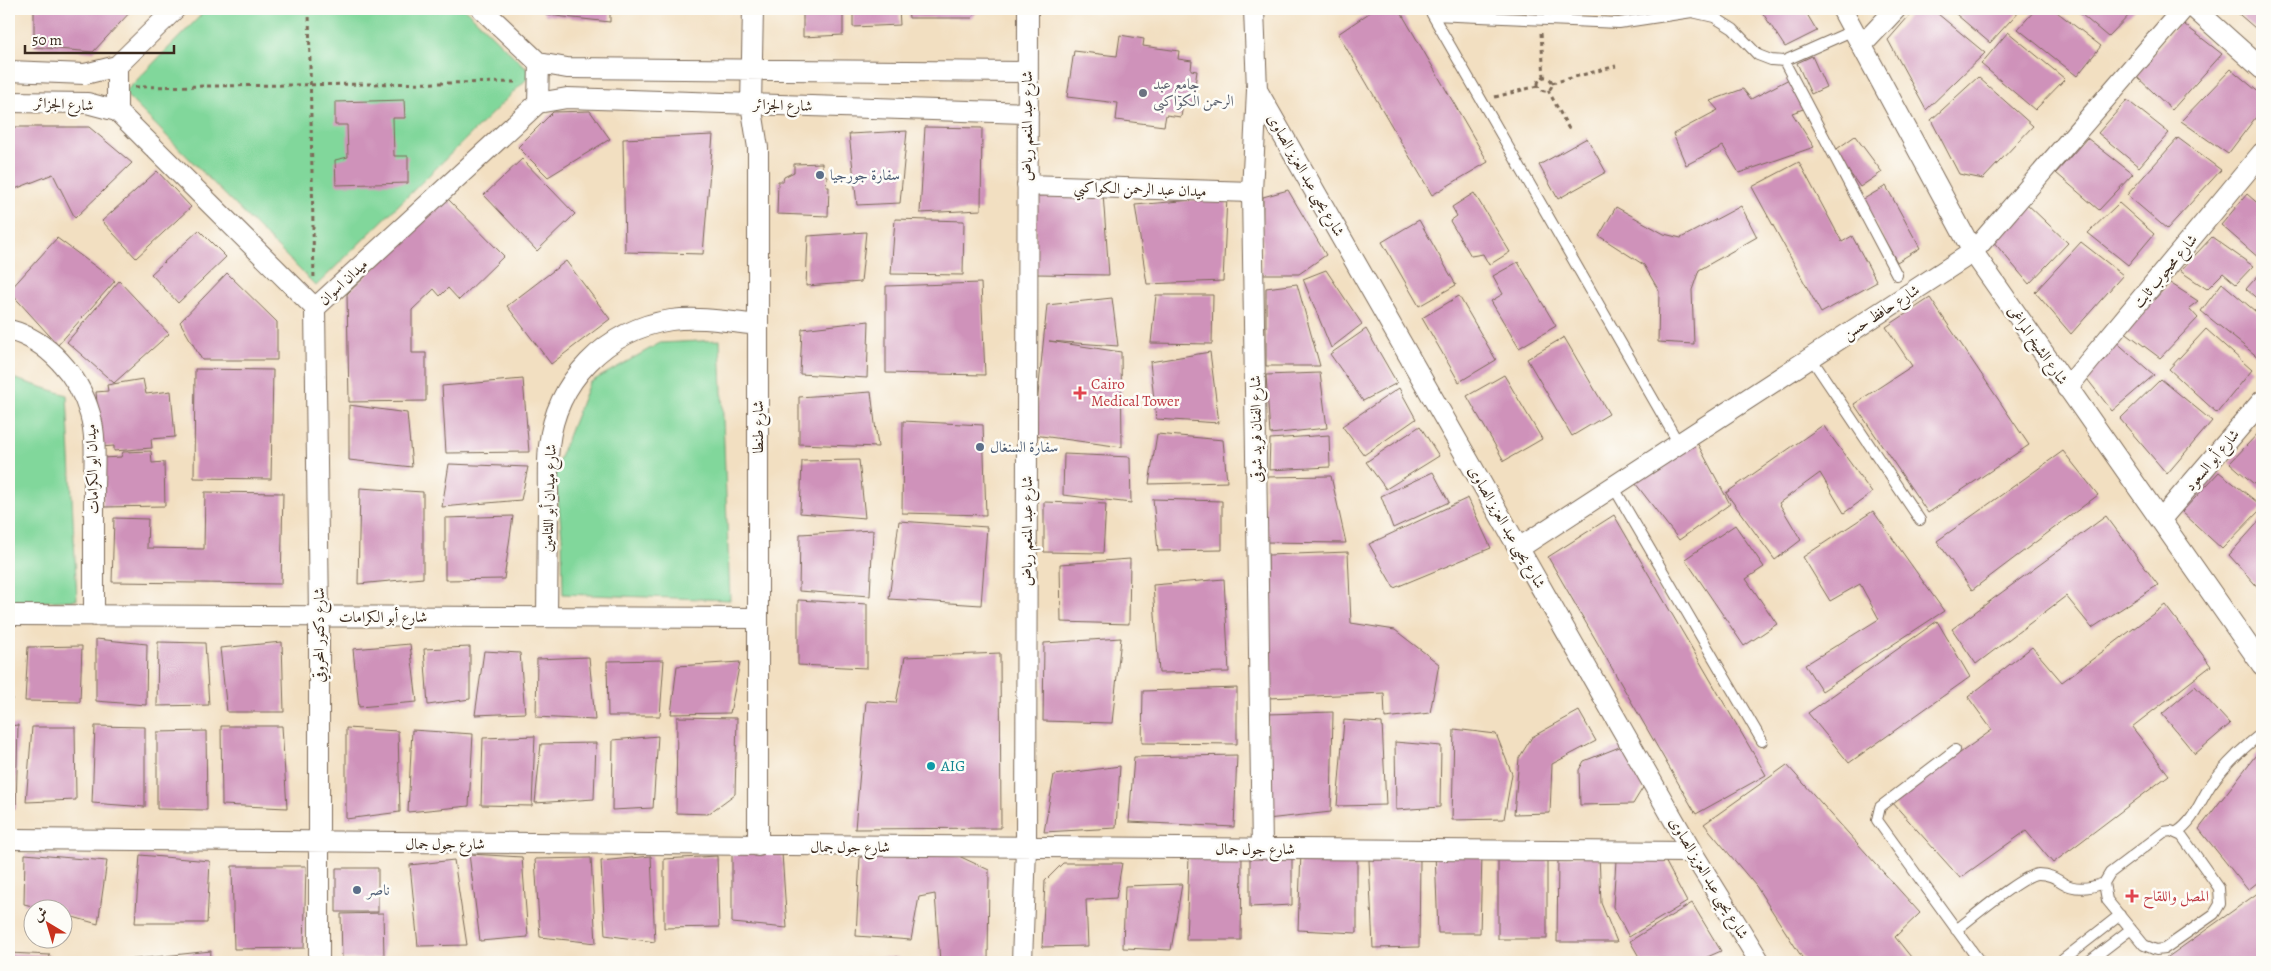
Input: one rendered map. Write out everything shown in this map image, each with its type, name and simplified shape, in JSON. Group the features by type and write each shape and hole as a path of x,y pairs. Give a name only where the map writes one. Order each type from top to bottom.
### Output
{"street":[{"path":"117,111 117,66 175,9"},
{"path":"482,9 539,72 538,103"},
{"name":"شارع طنطا","path":"753,9 751,104 758,148 758,846"},
{"name":"شارع عبد المنعم رياض","path":"1022,962 1026,848 1028,9"},
{"name":"شارع الفنان فريد شوقى","path":"1254,9 1257,90 1252,192 1262,850"},
{"name":"شارع الشيخ المراغى","path":"1842,9 1973,252 2262,665"},
{"path":"1858,38 1896,9"},
{"name":"شارع حافظ حسن","path":"1519,548 1973,252 2183,9"},
{"path":"2195,9 2262,68"},
{"name":"شارع الجزائر","path":"9,72 85,74 117,66"},
{"path":"539,72 567,68 1027,72"},
{"name":"شارع يحيى عبد العزيز الصاوى","path":"1257,90 1692,852 1760,962"},
{"name":"شارع الجزائر","path":"538,103 567,98 1028,113"},
{"name":"شارع الجزائر","path":"9,102 87,104 117,111"},
{"name":"ميدان اسوان","path":"117,111 315,308 538,103"},
{"name":"شارع محجوب ثابت","path":"2067,388 2262,153"},
{"name":"ميدان عبد الرحمن الكواكبي","path":"1027,186 1252,192"},
{"name":"شارع دكتور المحروقي","path":"315,308 319,616 320,962"},
{"name":"شارع ميدان أبو اللثامين","path":"547,617 549,446 557,409 575,375 602,348 635,329 672,320 720,320 758,326"},
{"name":"ميدان ابو الكرامات","path":"9,330 41,345 63,364 80,388 90,415 94,443 94,616"},
{"name":"شارع أبو السعود","path":"2161,519 2262,400"},
{"name":"شارع أبو الكرامات","path":"9,616 758,618"},
{"name":"شارع جول جمال","path":"9,839 320,843 1692,852"}],"lane":[{"path":"1431,12 1540,20 1618,23 1692,12 1714,18 1733,29 1758,55 1771,60 1784,61 1858,38"},
{"path":"1431,12 1679,444"},
{"path":"1784,61 1897,275"},
{"path":"1811,358 1920,520"},
{"path":"1613,486 1762,741"},
{"path":"2177,832 2219,888 2221,898 2218,910 2164,949 2149,948 2144,945 2107,900 2104,894 2104,883 2110,873 2164,832 2177,832 2191,821 2211,784 2262,733"},
{"path":"1955,750 1880,806 1877,820 1980,962"},
{"path":"1956,930 2029,875 2044,874 2058,879 2064,884 2080,888 2088,888 2104,883"},
{"path":"2060,962 2120,916"},
{"path":"2088,962 2131,929"}],"path":[{"path":"309,9 315,308"},
{"path":"1540,20 1544,77"},
{"path":"1548,90 1552,83 1616,66"},
{"path":"117,87 310,85 539,72"},
{"path":"1544,77 1552,83"},
{"path":"1538,86 1538,82 1544,77"},
{"path":"1482,101 1538,86"},
{"path":"1538,86 1544,91 1548,90"},
{"path":"1548,90 1570,131"}],"green space":[{"path":"207,9 465,9 532,74 316,286 124,93"},
{"path":"720,340 730,600 563,594 562,536 555,470 589,383 660,343"},
{"path":"9,377 67,395 77,600 9,603"}],"building":[{"path":"34,9 133,9 93,52 34,47"},
{"path":"540,9 610,9 610,22 546,15"},
{"path":"803,9 843,9 843,35 803,37"},
{"path":"853,9 899,9 900,25 853,27"},
{"path":"908,9 980,9 972,18 909,18"},
{"path":"1375,9 1399,9 1488,162 1432,195 1338,34"},
{"path":"1760,9 1804,9 1817,31 1785,47"},
{"path":"1915,9 1932,9 1985,53 1926,110 1888,40"},
{"path":"1950,9 2021,9 1990,43"},
{"path":"2036,9 2053,9 2101,46 2077,76 2018,29"},
{"path":"2075,9 2135,9 2108,37"},
{"path":"2233,9 2262,9 2262,21 2255,28"},
{"path":"2180,21 2222,54 2172,110 2136,76"},
{"path":"2008,32 2065,79 2035,110 1981,64"},
{"path":"1120,35 1144,39 1143,46 1179,51 1178,59 1192,61 1191,70 1197,71 1192,106 1183,105 1181,117 1166,115 1164,126 1116,120 1118,103 1067,97 1074,51 1117,56"},
{"path":"1812,56 1826,87 1811,94 1797,63"},
{"path":"2231,69 2262,95 2262,109 2228,154 2181,121"},
{"path":"1978,77 2033,126 1983,179 1959,174 1931,120"},
{"path":"1791,78 1806,108 1792,113 1814,147 1739,173 1723,146 1686,165 1673,134 1718,110 1710,101 1743,89 1751,99"},
{"path":"404,100 405,118 393,118 394,156 408,156 408,183 336,185 335,160 348,157 347,125 335,125 335,102"},
{"path":"2127,100 2169,133 2139,167 2098,133"},
{"path":"590,111 610,139 548,177 518,147 553,112"},
{"path":"9,127 89,127 132,163 75,218 53,174 10,191"},
{"path":"925,127 982,128 981,210 920,213"},
{"path":"907,131 900,203 857,205 849,134"},
{"path":"713,135 703,254 625,252 623,139"},
{"path":"1855,136 1882,172 1860,187 1834,151"},
{"path":"1587,138 1606,172 1558,199 1539,165"},
{"path":"2087,138 2133,174 2099,210 2056,173"},
{"path":"2178,138 2221,170 2167,229 2127,195"},
{"path":"522,159 575,214 537,251 484,195"},
{"path":"1799,162 1842,242 1852,236 1877,282 1821,313 1752,187"},
{"path":"822,163 822,173 827,176 826,187 829,187 828,216 777,214 778,181 783,181 784,177 794,172 794,164"},
{"path":"157,171 191,207 136,258 102,221"},
{"path":"1886,186 1920,248 1897,262 1862,200"},
{"path":"1288,190 1326,255 1299,274 1262,274 1263,197"},
{"path":"1474,193 1510,252 1489,265 1483,254 1471,256 1450,221 1457,216 1452,207"},
{"path":"1103,194 1109,275 1035,274 1036,196"},
{"path":"2247,194 2262,207 2262,256 2260,259 2221,225"},
{"path":"1227,197 1223,281 1147,284 1135,205"},
{"path":"447,198 504,256 459,300 448,288 440,296 434,289 412,310 412,353 426,353 426,401 349,402 347,294"},
{"path":"2025,202 2068,243 2029,284 1992,240"},
{"path":"2119,203 2154,234 2128,265 2088,233"},
{"path":"1741,206 1757,237 1699,270 1692,290 1694,344 1658,342 1659,291 1644,265 1599,236 1616,207 1664,234 1681,238"},
{"path":"895,219 964,221 963,275 891,274"},
{"path":"1419,220 1456,285 1419,306 1382,242"},
{"path":"199,230 226,257 178,303 151,274"},
{"path":"866,232 861,282 806,286 808,236"},
{"path":"2212,237 2253,266 2236,284 2223,273 2207,289 2180,271"},
{"path":"57,238 115,281 58,345 9,291"},
{"path":"2081,242 2123,275 2071,334 2035,292"},
{"path":"566,261 610,319 551,364 507,306"},
{"path":"1518,262 1556,326 1519,348 1491,301 1503,294 1493,276"},
{"path":"1326,270 1362,324 1331,348 1303,279"},
{"path":"2262,271 2262,303 2246,289"},
{"path":"227,273 277,322 277,360 202,360 180,322"},
{"path":"119,281 169,334 114,383 67,342"},
{"path":"981,283 985,375 886,373 886,286"},
{"path":"2170,283 2198,301 2189,308 2198,318 2160,358 2124,331"},
{"path":"2222,283 2262,317 2262,353 2259,358 2201,311"},
{"path":"1297,284 1320,366 1266,366 1266,288"},
{"path":"1156,295 1213,295 1212,344 1151,343"},
{"path":"1459,296 1496,360 1459,382 1422,318"},
{"name":"Cairo Medical Tower","path":"1112,298 1118,346 1049,341 1121,352 1122,447 1034,435 1047,305"},
{"path":"1930,298 2029,445 1928,513 1854,404 1912,366 1886,327"},
{"path":"869,321 867,378 800,374 802,329"},
{"path":"1366,329 1397,383 1363,401 1330,354"},
{"path":"2206,329 2252,370 2217,413 2169,369"},
{"path":"1564,337 1609,414 1572,436 1527,359"},
{"path":"2114,340 2154,375 2112,411 2084,375"},
{"path":"1210,352 1219,423 1156,419 1150,362"},
{"path":"195,369 273,370 271,479 194,478"},
{"path":"1320,373 1327,428 1270,434 1266,375"},
{"path":"1504,375 1542,439 1504,461 1467,396"},
{"path":"143,379 146,394 171,391 175,437 151,439 152,448 114,451 114,446 101,447 96,392 108,391 107,385"},
{"path":"523,379 529,452 446,453 442,386"},
{"path":"2161,379 2212,421 2167,474 2120,419"},
{"path":"1399,388 1416,419 1364,455 1342,426"},
{"path":"871,392 878,447 799,444 799,397"},
{"path":"349,405 407,413 412,467 349,460"},
{"path":"903,421 983,425 986,515 902,513"},
{"path":"1823,425 1872,493 1844,513 1820,473 1779,503 1801,540 1775,560 1726,493"},
{"path":"1420,426 1439,456 1386,489 1366,462"},
{"path":"2262,429 2262,491 2230,463"},
{"path":"1157,434 1223,440 1227,482 1149,484"},
{"path":"1329,435 1330,467 1269,470 1270,439"},
{"path":"1695,439 1730,504 1679,540 1632,479"},
{"path":"151,451 152,463 164,462 165,506 103,507 101,458 121,457 123,452"},
{"path":"2063,451 2098,495 1972,590 1937,541"},
{"path":"1064,454 1130,457 1131,503 1063,495"},
{"path":"859,460 865,518 800,513 802,461"},
{"path":"449,464 528,467 521,500 442,507"},
{"path":"1433,472 1449,502 1393,528 1381,496"},
{"path":"2219,472 2262,506 2222,549 2182,512"},
{"path":"1331,476 1346,543 1264,542 1266,477"},
{"path":"360,488 423,492 423,578 358,584"},
{"path":"205,492 283,493 281,584 112,582 114,518 148,519 147,548 204,549"},
{"path":"1468,498 1491,548 1394,588 1369,544"},
{"path":"1153,499 1222,501 1222,550 1158,551"},
{"path":"1044,502 1106,504 1103,553 1044,552"},
{"path":"1873,511 1944,611 1822,691 1805,665 1879,619 1860,584 1830,601 1803,557"},
{"path":"1614,515 1766,775 1696,814 1548,557"},
{"path":"513,516 504,579 445,580 445,518"},
{"path":"2106,516 2158,585 2092,628 2066,596 1976,664 1952,629"},
{"path":"2262,518 2262,592 2229,555"},
{"path":"899,521 987,527 981,605 889,599"},
{"path":"1735,525 1764,567 1746,579 1777,624 1744,646 1685,559"},
{"path":"873,530 870,596 799,591 800,534"},
{"path":"1348,552 1351,623 1395,630 1439,664 1430,713 1385,718 1384,693 1268,698 1268,555"},
{"path":"1130,559 1129,624 1061,622 1060,564"},
{"path":"1224,579 1229,672 1159,673 1153,585"},
{"path":"798,600 867,604 867,668 798,665"},
{"path":"2165,605 2211,666 2132,727 2169,775 2053,863 2026,831 1960,878 1892,802 1992,730 1968,697 2032,647 2062,682"},
{"path":"1937,621 1970,677 1849,763 1808,713"},
{"path":"1121,638 1112,723 1043,721 1044,643"},
{"path":"96,639 147,644 146,705 96,701"},
{"path":"158,642 205,643 209,705 157,706"},
{"path":"282,642 284,712 227,712 220,648"},
{"path":"9,643 12,643 12,700 9,700"},
{"path":"410,644 417,702 359,707 353,649"},
{"path":"82,646 80,702 25,701 28,647"},
{"path":"470,647 470,699 428,705 424,649"},
{"path":"484,651 520,653 525,713 475,715"},
{"name":"AIG","path":"1000,653 1001,828 855,829 866,701 896,703 905,657"},
{"path":"589,657 595,720 536,717 537,659"},
{"path":"664,660 660,716 608,716 607,661"},
{"path":"740,662 730,713 671,714 677,666"},
{"path":"2195,686 2230,724 2195,754 2162,714"},
{"path":"1237,688 1237,744 1142,743 1143,691"},
{"path":"1579,711 1596,741 1552,764 1550,813 1514,814 1519,758 1532,737"},
{"path":"1333,712 1331,812 1267,819 1268,714"},
{"path":"677,717 737,718 735,794 708,814 676,813"},
{"path":"1344,720 1382,723 1386,805 1337,806"},
{"path":"18,725 16,809 9,809 9,726"},
{"path":"95,726 145,727 145,807 92,803"},
{"path":"221,726 282,726 287,808 222,805"},
{"path":"32,727 75,727 76,800 26,802"},
{"path":"346,728 398,731 400,812 346,819"},
{"path":"1454,729 1496,734 1512,774 1504,819 1452,820"},
{"path":"412,730 473,734 469,806 408,812"},
{"path":"206,731 207,810 157,809 157,732"},
{"path":"535,736 532,806 481,805 483,738"},
{"path":"658,736 653,808 612,810 613,740"},
{"path":"1395,742 1441,746 1440,807 1396,810"},
{"path":"596,743 594,799 535,803 541,744"},
{"path":"1622,746 1647,781 1633,804 1580,805 1579,770 1584,761"},
{"path":"2262,747 2262,879 2248,890 2199,829"},
{"path":"1237,755 1234,827 1129,822 1134,757"},
{"path":"1787,765 1920,913 1895,937 1915,962 1805,962 1756,886 1704,824"},
{"path":"1120,766 1116,828 1044,832 1054,775"},
{"path":"950,852 989,870 988,962 940,962 935,894 919,897 911,940 856,936 860,857"},
{"path":"1301,852 1357,853 1357,933 1298,930"},
{"path":"782,853 787,928 732,923 732,854"},
{"path":"1435,853 1482,854 1480,933 1438,933"},
{"path":"1661,853 1687,902 1629,937 1613,907 1616,860"},
{"path":"25,854 107,861 98,924 72,917 72,898 24,898"},
{"path":"469,854 522,857 528,937 480,941"},
{"path":"1250,854 1292,854 1292,905 1250,907"},
{"path":"1599,854 1601,903 1617,942 1557,942 1558,858"},
{"path":"140,855 210,861 207,923 135,923"},
{"path":"651,856 655,942 605,935 601,861"},
{"path":"717,856 719,927 664,928 664,859"},
{"path":"1242,856 1241,940 1186,940 1189,857"},
{"path":"591,858 596,943 540,937 535,859"},
{"path":"1498,858 1547,860 1547,939 1498,939"},
{"path":"1420,859 1419,947 1373,948 1369,860"},
{"path":"454,860 467,945 418,946 410,865"},
{"path":"1063,863 1122,863 1116,898 1086,900 1088,946 1042,947 1045,881"},
{"path":"232,866 306,866 304,948 234,949"},
{"name":"ناصر","path":"336,868 378,868 378,912 336,912"},
{"path":"1182,884 1171,950 1123,948 1125,886"},
{"path":"2262,890 2262,962 2161,962"},
{"path":"1692,903 1721,951 1696,962 1642,962 1630,941"},
{"path":"383,913 384,958 342,959 341,914"},
{"path":"211,951 210,962 117,962 117,961"},
{"path":"9,953 50,955 49,962 9,962"},
{"path":"898,957 898,962 820,962 820,959"}],"place":[{"name":"جامع عبد الرحمن الكواكبى","path":"1143,93"},
{"name":"سفارة جورجيا","path":"820,175"},
{"name":"Cairo Medical Tower","path":"1080,393"},
{"name":"سفارة السنغال","path":"980,447"},
{"name":"AIG","path":"931,766"},
{"name":"ناصر","path":"357,890"},
{"name":"المصل واللقاح","path":"2132,896"}]}
